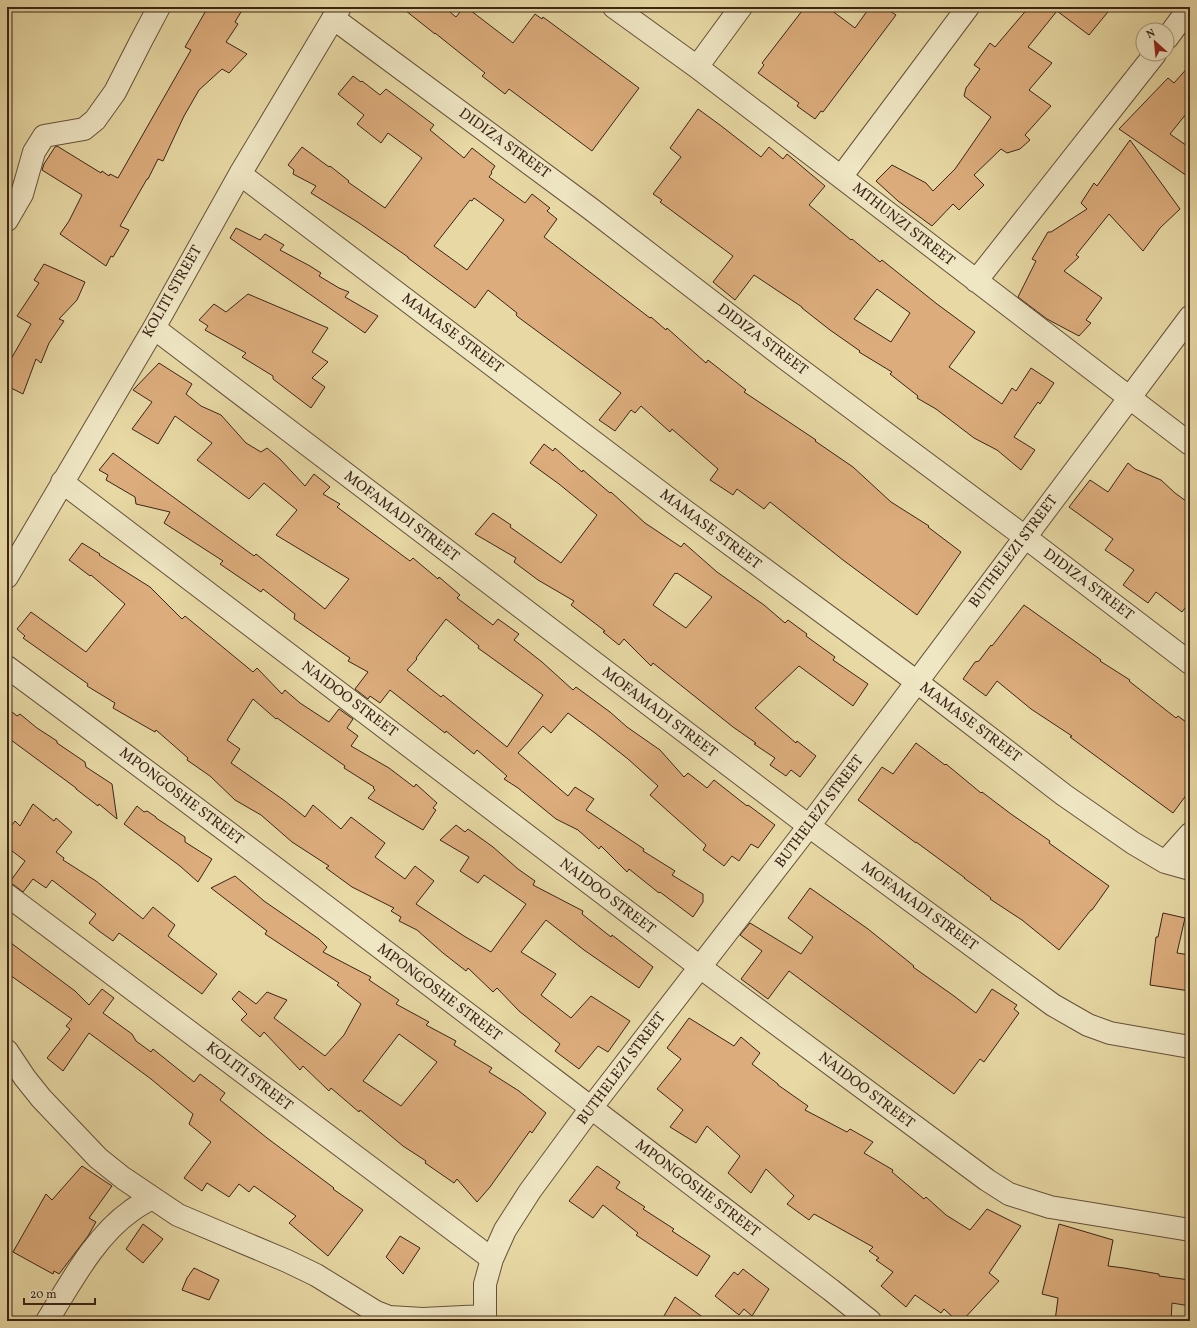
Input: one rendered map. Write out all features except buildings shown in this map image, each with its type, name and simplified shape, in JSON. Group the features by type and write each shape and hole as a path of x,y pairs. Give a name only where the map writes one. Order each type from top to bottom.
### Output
{"street":[{"path":"7,220 22,194 34,152 44,136 84,129 96,120 115,92 159,7"},
{"name":"MTHUNZI STREET","path":"614,7 841,177 976,282 1190,444"},
{"path":"696,67 741,7"},
{"path":"841,177 968,7"},
{"path":"1175,27 1190,7"},
{"name":"KOLITI STREET","path":"7,576 154,328 240,174 336,12"},
{"name":"DIDIZA STREET","path":"336,12 786,359 1025,537 1190,663"},
{"path":"976,282 1149,62"},
{"name":"MAMASE STREET","path":"240,174 681,508 917,682 1064,795 1133,843 1165,862 1190,869"},
{"name":"BUTHELEZI STREET","path":"484,1319 485,1284 492,1259 505,1230 530,1191 591,1108 809,826 1190,317"},
{"name":"MOFAMADI STREET","path":"154,328 809,826 1053,1005 1078,1020 1110,1033 1190,1047"},
{"name":"NAIDOO STREET","path":"62,482 700,967 970,1168 1009,1194 1050,1207 1190,1230"},
{"name":"MPONGOSHE STREET","path":"7,667 155,777 870,1321"},
{"path":"1165,862 1190,834"},
{"name":"KOLITI STREET","path":"7,895 492,1259"},
{"path":"7,1051 25,1078 58,1117 98,1158 123,1178 178,1215 287,1261 316,1275 376,1312 390,1317 402,1320 484,1319"},
{"path":"47,1321 95,1246 130,1211 152,1198"}]}
